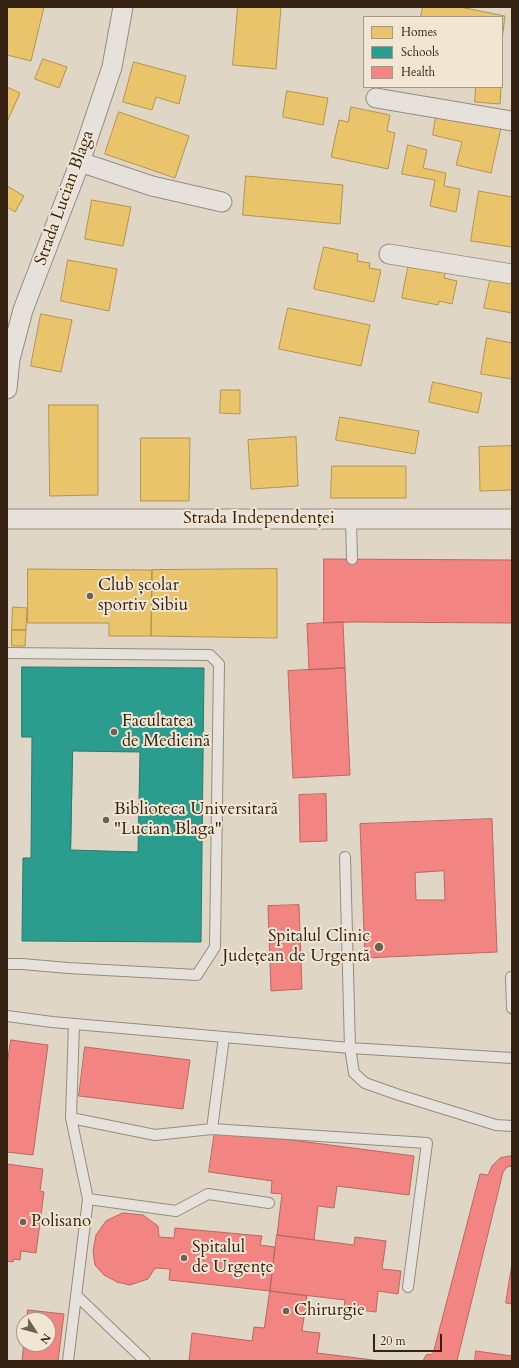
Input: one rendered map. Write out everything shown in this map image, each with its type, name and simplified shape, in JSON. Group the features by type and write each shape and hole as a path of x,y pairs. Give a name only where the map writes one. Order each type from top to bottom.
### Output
{"street":[{"name":"Strada Lucian Blaga","path":"7,389 10,359 24,310 80,162 112,67 123,7"},
{"path":"376,98 512,121"},
{"path":"80,162 152,186 222,202"},
{"path":"389,254 512,274"},
{"name":"Strada Independenței","path":"7,519 512,519"}],"lane":[{"path":"351,519 352,559"},
{"path":"7,652 210,655 219,664 216,947 197,975 7,964"},
{"path":"345,857 350,1048 354,1073 365,1083 399,1095 496,1125 512,1126"},
{"path":"511,976 512,1008"},
{"path":"7,1016 52,1022 350,1048 512,1058"},
{"path":"68,1361 88,1199 70,1118 74,1024"},
{"path":"212,1129 224,1037"},
{"path":"70,1118 155,1135 212,1129 427,1143 408,1287"},
{"path":"88,1199 176,1211 208,1194 269,1203"},
{"path":"77,1296 145,1361"}],"building: Homes":[{"path":"7,7 44,7 31,61 7,55"},
{"path":"238,7 281,7 276,69 233,65"},
{"path":"423,7 460,7 505,16 503,32 503,16 421,16"},
{"path":"43,59 67,67 59,88 35,79"},
{"path":"134,62 186,76 179,104 156,97 152,110 123,102"},
{"path":"7,87 20,93 7,122"},
{"path":"476,88 501,88 500,104 475,102"},
{"path":"287,91 328,98 323,125 283,117"},
{"path":"351,107 390,115 387,131 395,133 388,169 331,157 339,120 348,122"},
{"path":"119,112 189,136 175,178 105,154"},
{"path":"436,116 501,128 491,173 456,165 462,142 433,135"},
{"path":"408,145 427,150 423,168 446,173 444,186 460,189 456,212 430,206 435,180 402,174"},
{"path":"246,176 343,185 340,224 243,215"},
{"path":"7,186 24,196 15,212 7,207"},
{"path":"479,191 512,197 512,247 471,241"},
{"path":"92,200 131,207 123,246 85,239"},
{"path":"324,247 358,254 357,261 370,263 369,268 381,270 374,302 314,289"},
{"path":"68,260 117,269 109,311 61,301"},
{"path":"409,263 446,270 444,278 457,281 452,304 439,301 438,305 402,298"},
{"path":"492,272 512,276 512,313 484,308"},
{"path":"288,308 370,325 361,366 279,349"},
{"path":"41,314 72,320 61,372 31,366"},
{"path":"487,338 512,343 512,379 481,374"},
{"path":"433,382 482,393 478,413 429,402"},
{"path":"221,390 240,390 240,414 220,413"},
{"path":"49,405 98,405 98,495 50,496"},
{"path":"340,417 419,431 415,454 336,440"},
{"path":"296,437 298,486 251,489 248,440"},
{"path":"141,438 190,438 189,501 141,501"},
{"path":"512,446 512,490 480,491 479,447"},
{"path":"332,466 406,466 406,498 331,498"},
{"name":"Club școlar sportiv Sibiu","path":"28,569 152,570 151,636 109,636 109,623 28,623"},
{"path":"277,569 277,638 151,636 152,570"},
{"path":"13,607 27,608 26,630 12,630"},
{"path":"12,630 26,630 25,646 12,646"}],"building: Schools":[{"path":"22,667 204,668 201,942 22,941 23,858 31,858 32,737 22,737","holes":["73,751 140,752 138,852 71,850"]}],"building: Health":[{"path":"324,559 512,560 512,623 324,623"},
{"path":"343,622 345,668 309,670 307,624"},
{"path":"345,668 350,775 293,778 288,671"},
{"path":"326,794 327,841 300,842 299,795"},
{"path":"492,819 497,952 365,958 360,824","holes":["444,871 445,900 416,900 415,873"]},
{"path":"299,905 302,989 271,991 268,906"},
{"path":"11,1040 48,1045 33,1155 7,1152 7,1066"},
{"path":"85,1047 190,1060 183,1109 79,1096"},
{"path":"215,1130 414,1156 409,1195 337,1186 334,1208 318,1206 314,1240 277,1235 282,1194 271,1193 272,1181 209,1172"},
{"path":"512,1156 512,1166 507,1167 503,1172 457,1361 423,1361 426,1355 433,1354 480,1174 488,1175 492,1166 500,1158"},
{"name":"Polisano","path":"7,1164 43,1169 40,1191 44,1192 36,1253 21,1251 20,1260 14,1259 13,1262 7,1261"},
{"name":"Spitalul de Urgențe","path":"123,1213 143,1215 158,1226 159,1237 174,1238 175,1228 262,1236 260,1245 275,1247 270,1291 169,1280 170,1269 155,1268 148,1279 130,1285 117,1282 104,1275 95,1265 93,1251 96,1235 106,1221"},
{"path":"277,1235 354,1245 355,1237 386,1241 382,1269 401,1271 398,1294 378,1291 376,1312 344,1308 345,1300 270,1291"},
{"path":"512,1264 512,1304 506,1303"},
{"name":"Chirurgie","path":"270,1291 307,1296 302,1331 320,1333 317,1353 381,1361 189,1361 192,1333 252,1341 254,1327 264,1328"},
{"path":"28,1310 46,1312 28,1312"},
{"path":"56,1313 64,1314 58,1361 22,1361 23,1352 56,1352"},
{"path":"476,1351 512,1356 512,1361 475,1361"}],"place":[{"name":"Club școlar sportiv Sibiu","path":"90,596"},
{"name":"Facultatea de Medicină","path":"114,732"},
{"name":"Biblioteca Universitară \"Lucian Blaga\"","path":"106,820"},
{"name":"Spitalul Clinic Județean de Urgentă","path":"379,947"},
{"name":"Polisano","path":"23,1222"},
{"name":"Spitalul de Urgențe","path":"184,1258"},
{"name":"Chirurgie","path":"286,1311"}]}
